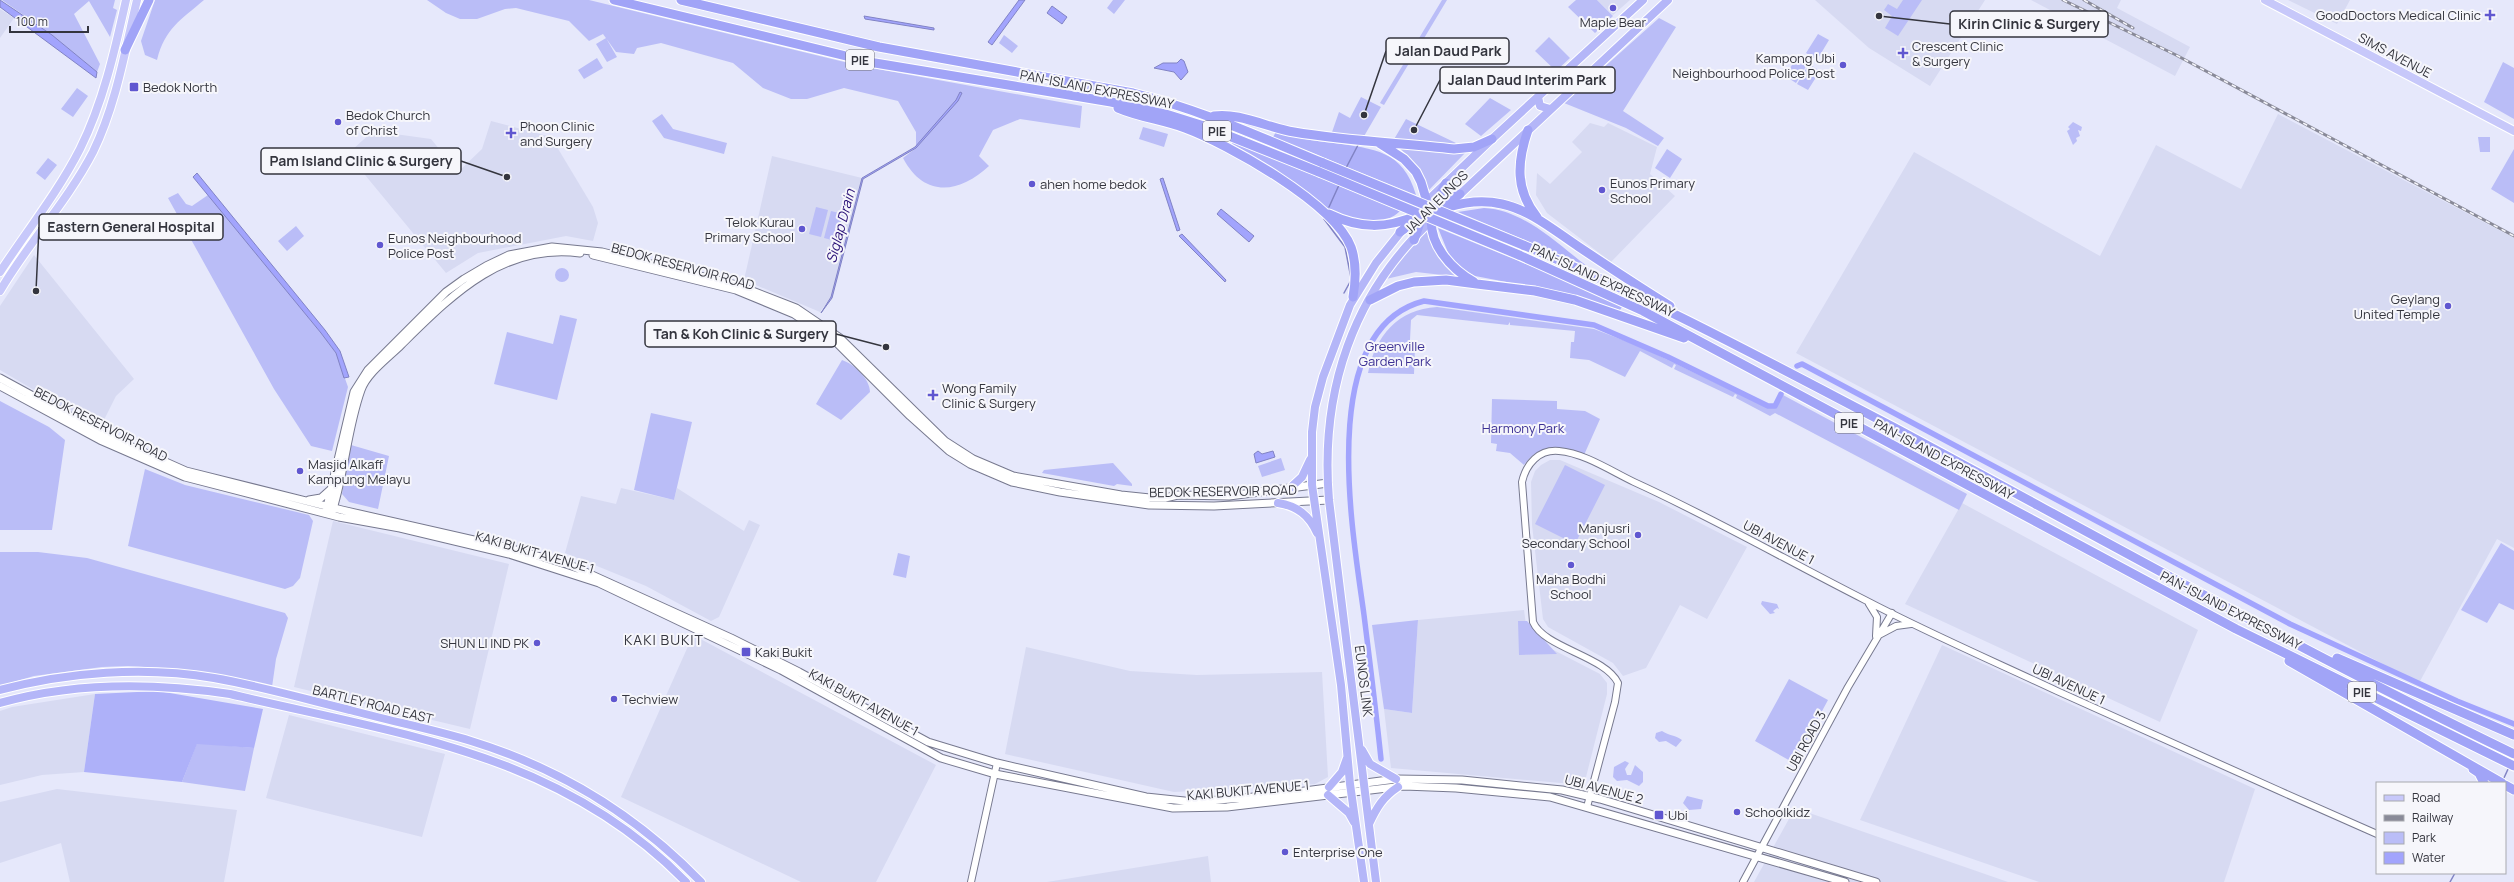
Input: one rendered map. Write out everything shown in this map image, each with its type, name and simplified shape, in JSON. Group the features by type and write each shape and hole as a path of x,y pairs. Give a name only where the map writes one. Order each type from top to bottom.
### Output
{"highway":[{"path":"125,50 149,0"},
{"name":"PAN-ISLAND EXPRESSWAY","path":"614,0 875,63 1111,102 1169,114 1319,172 1595,288 2236,629 2514,766"},
{"name":"PAN-ISLAND EXPRESSWAY","path":"681,0 878,47 1132,93 1213,116 1600,277 1701,328 2322,656 2514,754"},
{"name":"JALAN EUNOS","path":"1446,183 1643,0"},
{"name":"JALAN EUNOS","path":"1446,208 1668,0"},
{"path":"1538,97 1540,106 1550,109"},
{"path":"1111,102 1124,111 1186,129 1244,156 1270,172 1316,207 1333,221 1350,245 1356,270 1353,297"},
{"path":"1213,116 1230,116 1260,125 1303,134 1454,149 1474,147 1492,139"},
{"path":"1528,130 1519,163 1519,182 1529,208 1539,220"},
{"path":"1376,141 1404,159 1416,172 1429,212 1437,245 1444,258 1459,273 1476,284"},
{"path":"1414,240 1446,183"},
{"path":"1400,232 1429,212 1460,194"},
{"path":"1316,207 1350,223 1369,227 1389,225 1429,212 1467,203 1492,202 1513,208 1539,220 1701,328"},
{"name":"JALAN EUNOS","path":"1312,484 1311,455 1315,407 1340,327 1353,297 1400,232 1413,217"},
{"name":"JALAN EUNOS","path":"1328,483 1327,459 1335,382 1350,336 1384,276 1414,240"},
{"path":"1370,300 1393,288 1414,282 1441,280 1534,291 1575,300 1676,336 1697,341"},
{"path":"1289,489 1306,471 1311,455"},
{"name":"EUNOS LINK","path":"1328,483 1376,882"},
{"name":"EUNOS LINK","path":"1312,484 1341,685 1350,784 1364,882"},
{"path":"1278,503 1297,508 1305,514 1313,524 1322,547"},
{"path":"2236,629 2441,746 2500,782"},
{"path":"2322,656 2334,656 2514,735"},
{"name":"BARTLEY ROAD EAST","path":"0,690 82,675 120,673 191,675 270,690 471,741 541,768 585,790 628,818 658,842 701,882"},
{"name":"BARTLEY ROAD EAST","path":"0,703 84,688 158,686 194,689 230,694 468,751 537,777 573,795 622,826 686,882"},
{"path":"2441,746 2478,773 2483,782"},
{"path":"1360,748 1370,764 1396,779"},
{"path":"1348,756 1342,772 1329,791 1349,813 1356,826"},
{"path":"1369,825 1378,805 1387,794 1398,787"}],"main road":[{"path":"0,272 63,180 81,147 101,94 126,0"},
{"path":"0,291 92,152 111,105 137,0"},
{"name":"SIMS AVENUE","path":"2265,0 2514,131"},
{"name":"BEDOK RESERVOIR ROAD","path":"329,511 332,488 354,392 368,370 446,292 464,279 509,255 552,247 602,252 737,285 796,308 840,338 945,441 973,459 1013,476 1136,497 1165,498 1191,494 1229,496 1328,483"},
{"name":"BEDOK RESERVOIR ROAD","path":"329,511 361,390 376,370 451,297 473,280 511,260 554,253 574,253 600,256 736,290 794,314 836,342 910,416 949,451 970,464 1012,482 1060,492 1149,505 1315,502 1329,500"},
{"name":"BEDOK RESERVOIR ROAD","path":"0,378 101,433 160,461 190,472 301,500 329,511"},
{"name":"BEDOK RESERVOIR ROAD","path":"0,386 98,439 172,473 329,511"},
{"path":"301,500 321,498 332,488"},
{"name":"KAKI BUKIT AVENUE 1","path":"329,511 502,546 570,565 683,615 744,645 928,742 997,763 1133,794 1194,802 1329,791 1352,793 1365,790"},
{"name":"KAKI BUKIT AVENUE 1","path":"329,511 509,554 599,583 781,670 941,758 995,774 1173,808 1227,807 1329,791 1350,784 1364,782"},
{"name":"UBI AVENUE 2","path":"1364,782 1396,779 1462,780 1562,790 1589,796 1876,882"},
{"name":"UBI AVENUE 2","path":"1365,790 1398,787 1456,788 1550,797 1845,882"}],"street":[{"name":"UBI AVENUE 1","path":"1587,807 1616,702 1618,683 1608,670 1540,632 1533,622 1522,485 1526,468 1536,457 1557,451 1584,459 1700,513 1866,601 1915,624 2215,763 2376,834"},
{"path":"1866,601 1877,617 1876,637"},
{"name":"UBI ROAD 3","path":"1743,882 1763,848 1876,637 1892,613"},
{"path":"1876,637 1896,626 1915,624"},
{"path":"971,882 997,763"}],"shaded area":[{"name":"Maple Bear","path":"1597,0 1630,0 1613,15"},
{"path":"1815,0 1985,0 1930,86 1869,48"},
{"path":"2031,0 2121,0 2117,8 2190,47 2175,76"},
{"path":"2288,0 2350,0 2337,24"},
{"path":"0,9 14,18 0,38"},
{"path":"2278,114 2514,238 2514,548 2497,539 2419,683 1796,353 1914,152 2100,256 2156,145 2241,189"},
{"path":"491,121 551,137 593,207 598,223 593,241 566,236 478,253 446,273 351,158 352,150 373,131 431,139 458,172 482,149"},
{"name":"Eunos Primary School","path":"1590,123 1604,127 1608,123 1657,147 1650,174 1675,196 1611,262 1547,213 1536,195 1537,173 1550,184 1582,152 1572,142"},
{"path":"1276,132 1305,139 1362,147 1385,154 1395,160 1403,169 1410,180 1416,195 1273,137"},
{"path":"1233,142 1400,211 1385,220 1376,221 1357,220 1338,215 1305,195 1258,160 1232,144"},
{"name":"Telok Kurau Primary School","path":"772,156 862,178 831,297 820,312 744,280"},
{"path":"1484,208 1499,210 1526,221 1539,229 1587,266 1458,212"},
{"path":"1438,228 1575,284 1622,307 1620,310 1565,293 1475,276 1460,268 1449,255"},
{"path":"34,255 134,379 116,396 102,424 99,426 0,370 0,306"},
{"path":"1550,460 1560,460 1659,502 1747,547 1707,619 1680,605 1646,668 1623,676 1613,663 1548,627 1543,619 1532,525 1531,482 1535,471 1541,465"},
{"path":"621,488 674,500 677,488 744,531 749,520 760,525 719,617 711,621 646,586 565,553 581,496 616,504"},
{"path":"1962,503 2198,630 2160,722 1905,604"},
{"path":"333,521 509,564 470,729 294,687"},
{"path":"1524,610 1526,625 1540,643 1600,674 1607,683 1607,694 1584,785 1391,768 1384,709 1412,713 1418,620"},
{"path":"693,635 936,765 876,882 801,882 621,797"},
{"path":"1942,645 2255,789 2224,882 2039,882 1860,820"},
{"path":"1026,647 1130,671 1197,675 1322,672 1328,777 1315,784 1174,792 1005,754"},
{"path":"158,691 263,709 254,748 197,744 182,782 84,772 95,694"},
{"path":"95,694 84,772 42,775 0,785 0,711 12,707"},
{"path":"289,715 445,754 422,837 266,798"},
{"path":"57,789 237,810 224,882 70,882 61,843 0,863 0,802"},
{"path":"1795,808 2008,882 1754,882"},
{"path":"1208,856 1211,882 1047,882"}],"green space":[{"path":"2,0 115,0 113,8 117,10 110,37 89,1 74,14 100,64 97,72 52,35"},
{"path":"155,0 204,0 181,19 169,32 160,49 157,60 145,55 141,41"},
{"path":"427,0 589,0 861,66 1082,106 1080,128 1020,119 993,130 979,156 989,166 966,182 943,188 921,180 911,171 903,158 916,148 916,132 898,101 844,88 807,99 791,99 763,88 733,63 661,43 637,48 634,54 616,52 603,34 589,41 569,21 516,8 505,9 477,19 460,19 446,13"},
{"path":"1113,0 1125,0 1114,14 1107,8"},
{"path":"1442,0 1447,0 1384,105 1380,103"},
{"path":"1576,0 1597,0 1613,16 1595,33 1568,7"},
{"path":"1903,0 1922,0 1898,36 1885,28 1892,16 1884,10 1888,4 1897,9"},
{"path":"1659,18 1676,27 1623,111 1664,138 1658,146 1626,128 1564,103"},
{"path":"1818,34 1829,40 1817,60 1806,53"},
{"path":"1004,35 1018,46 1012,53 999,43"},
{"path":"1549,37 1570,58 1556,71 1535,51"},
{"path":"606,38 617,57 607,62 596,44"},
{"path":"1797,57 1808,63 1796,83 1785,76"},
{"path":"597,58 603,68 584,79 578,70"},
{"path":"2503,62 2514,68 2514,119 2484,102"},
{"path":"1809,64 1820,71 1808,90 1797,84"},
{"path":"77,88 88,96 73,117 61,109"},
{"path":"1361,97 1381,107 1363,138 1331,135 1339,112 1350,118"},
{"path":"1490,98 1511,110 1481,136 1465,124"},
{"path":"662,114 673,129 727,143 724,154 664,138 652,121"},
{"path":"1406,119 1456,143 1454,145 1393,141"},
{"path":"2073,122 2082,127 2081,131 2078,130 2080,136 2076,138 2077,141 2073,145 2067,131 2070,129 2068,127"},
{"path":"1143,127 1168,134 1164,147 1139,139"},
{"path":"2478,137 2490,137 2490,152 2480,152"},
{"path":"1398,146 1465,153 1429,190 1411,160"},
{"path":"1667,149 1682,159 1670,178 1655,168"},
{"path":"2514,149 2514,203 2491,189"},
{"path":"48,158 57,165 45,180 36,173"},
{"path":"178,193 186,204 192,206 208,195 336,353 348,387 332,451 311,446 274,389 168,198"},
{"path":"816,207 828,210 821,237 809,234"},
{"path":"831,211 843,214 836,241 824,238"},
{"path":"296,226 304,236 287,251 278,241"},
{"path":"1427,230 1432,241 1460,277 1416,272 1386,279 1404,255"},
{"path":"562,268 567,270 569,275 567,280 562,282 557,280 555,275 557,270"},
{"name":"Greenville Garden Park","path":"1437,307 1594,329 1641,347 1768,408 1776,408 1783,395 1967,494 1959,510 1775,413 1770,416 1736,398 1737,395 1735,394 1733,397 1674,369 1676,365 1674,364 1672,368 1640,351 1625,377 1589,360 1570,358 1571,342 1574,342 1575,331 1510,325 1510,322 1508,325 1417,315 1411,320 1410,340 1415,347 1414,374 1368,373 1376,347 1390,327 1411,313"},
{"path":"560,315 577,319 557,400 494,384 507,332 553,344"},
{"path":"842,360 856,368 864,377 870,392 841,420 816,404"},
{"name":"Harmony Park","path":"1492,399 1557,401 1557,409 1585,411 1600,419 1584,455 1567,450 1551,448 1537,453 1524,465 1510,453 1496,451 1497,444 1491,443"},
{"path":"0,401 49,427 65,440 52,530 0,530"},
{"path":"651,413 692,422 674,500 634,490"},
{"path":"351,445 389,456 378,509 349,502 342,494"},
{"path":"1281,458 1285,470 1262,477 1258,466"},
{"path":"1113,463 1132,484 1132,486 1117,484 1114,486 1042,473 1044,470"},
{"path":"1565,465 1605,485 1575,544 1535,524"},
{"path":"145,469 185,485 309,515 313,521 300,578 293,586 285,589 128,546"},
{"path":"2501,543 2514,551 2514,610 2499,603 2487,623 2461,610"},
{"path":"0,552 38,552 87,558 285,613 288,618 276,659 272,687 177,669 128,666 102,667 34,676 0,686"},
{"path":"898,553 910,556 906,578 893,575"},
{"path":"1762,601 1777,604 1779,609 1777,608 1773,611 1775,613 1770,614 1761,604"},
{"path":"1418,620 1412,713 1384,709 1372,625"},
{"path":"1518,621 1527,621 1557,654 1519,655"},
{"path":"1789,679 1828,700 1794,763 1755,741"},
{"path":"1662,731 1682,740 1676,747 1666,741 1659,742 1655,738 1656,733"},
{"path":"197,743 254,748 245,791 182,782"},
{"path":"1625,761 1629,763 1625,769 1627,775 1631,775 1635,765 1643,772 1643,782 1639,786 1627,780 1617,781 1613,777 1614,767"},
{"path":"1687,796 1703,800 1701,809 1689,810 1683,803"}],"water":[{"path":"0,0 52,35 97,72 96,78 0,7"},
{"path":"1019,0 1025,0 992,45 988,42"},
{"path":"1052,6 1067,17 1062,24 1047,13"},
{"path":"864,16 934,28 934,30 865,19"},
{"path":"1181,59 1184,61 1188,72 1181,80 1174,72 1154,68 1163,63 1177,63"},
{"path":"960,92 962,93 958,101 916,148 863,179 832,298 821,313 831,297 862,178 915,147 956,100"},
{"path":"197,173 325,330 340,351 349,377 344,378 336,353 321,333 193,177"},
{"path":"1163,178 1180,230 1177,231 1160,179"},
{"path":"1221,209 1254,236 1249,242 1217,214"},
{"path":"1182,234 1226,280 1225,282 1179,236"},
{"path":"1258,451 1262,454 1273,451 1275,457 1256,463 1254,454"}],"waterway":[{"path":"1346,168 1358,145"},
{"path":"1329,207 1339,185"},
{"path":"1324,219 1345,247 1351,278"},
{"path":"1344,293 1350,282"},
{"path":"1381,759 1353,536 1349,487 1349,438 1354,391 1367,350 1390,319 1424,301 1594,325 1668,357 1768,406 1775,406 1781,394"},
{"path":"1797,366 1802,364 2290,624 2457,701 2514,724"},
{"path":"2503,780 2509,767"},
{"path":"2450,882 2454,874"}],"railway":[{"path":"2063,0 2176,55 2514,236"},
{"path":"2084,0 2133,28"}],"place":[{"name":"Maple Bear","path":"1613,8"},
{"name":"GoodDoctors Medical Clinic","path":"2490,15"},
{"name":"Kirin Clinic & Surgery","path":"1879,16"},
{"name":"Crescent Clinic & Surgery","path":"1903,53"},
{"name":"Kampong Ubi Neighbourhood Police Post","path":"1843,65"},
{"name":"Bedok North","path":"134,87"},
{"name":"Jalan Daud Park","path":"1364,115"},
{"name":"Bedok Church of Christ","path":"338,122"},
{"name":"Jalan Daud Interim Park","path":"1414,130"},
{"name":"Phoon Clinic and Surgery","path":"511,133"},
{"name":"Pam Island Clinic & Surgery","path":"507,177"},
{"name":"ahen home bedok","path":"1032,184"},
{"name":"Eunos Primary School","path":"1602,190"},
{"name":"Telok Kurau Primary School","path":"802,229"},
{"name":"Eunos Neighbourhood Police Post","path":"380,245"},
{"name":"Eastern General Hospital","path":"36,291"},
{"name":"Geylang United Temple","path":"2448,306"},
{"name":"Tan & Koh Clinic & Surgery","path":"886,347"},
{"name":"Wong Family Clinic & Surgery","path":"933,395"},
{"name":"Masjid Alkaff Kampung Melayu","path":"300,471"},
{"name":"Manjusri Secondary School","path":"1638,535"},
{"name":"Maha Bodhi School","path":"1571,565"},
{"name":"SHUN LI IND PK","path":"537,643"},
{"name":"Kaki Bukit","path":"746,652"},
{"name":"Techview","path":"614,699"},
{"name":"Schoolkidz","path":"1737,812"},
{"name":"Ubi","path":"1659,815"},
{"name":"Enterprise One","path":"1285,852"}],"district":[{"name":"KAKI BUKIT","path":"664,639"}],"water label":[{"name":"Siglap Drain","path":"840,226"}]}
